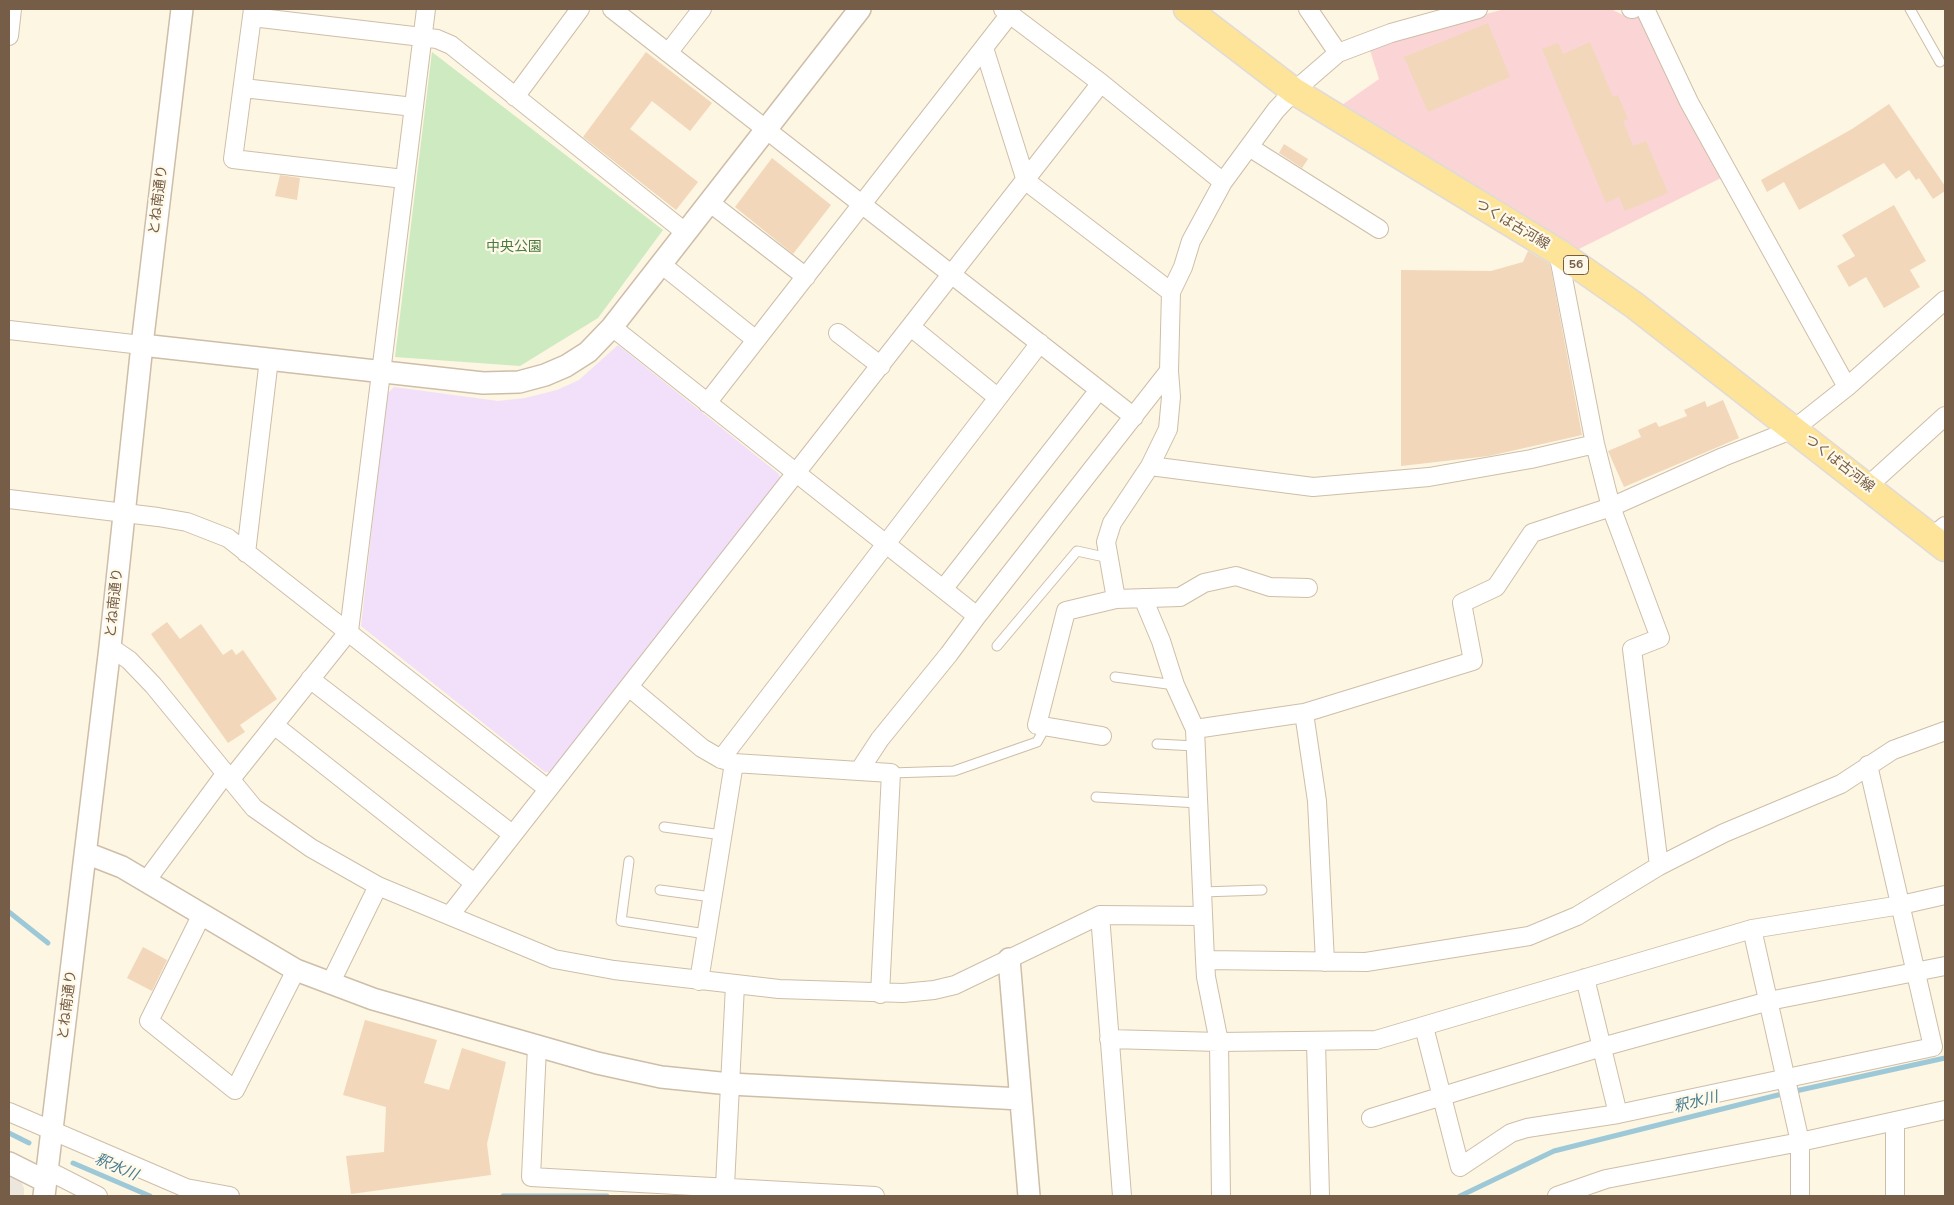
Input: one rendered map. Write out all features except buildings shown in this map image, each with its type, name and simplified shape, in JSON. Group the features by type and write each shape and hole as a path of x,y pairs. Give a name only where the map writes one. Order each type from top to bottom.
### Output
{"main road":[{"name":"つくば古河線","path":"1187,9 1294,91 1558,252 1642,311 1868,486 1941,537"}],"street":[{"path":"9,36 12,9"},
{"name":"とね南通り","path":"45,1182 86,853 142,345 182,9"},
{"path":"146,882 229,776 274,725 349,631 426,9"},
{"path":"515,97 580,9"},
{"path":"612,9 861,206 952,274 1134,417"},
{"path":"668,52 702,9"},
{"path":"9,330 483,383 519,382 545,375 566,366 588,352 612,327 860,9"},
{"path":"1308,9 1338,54"},
{"path":"1116,599 1106,542 1112,523 1150,466 1168,428 1171,397 1169,371 1171,292 1183,266 1191,241 1223,182 1276,110 1294,91 1338,54 1399,30 1478,9"},
{"path":"1645,9 1689,102 1846,387"},
{"path":"707,403 984,48 1007,12 1101,83 1223,182"},
{"path":"404,179 233,159 253,13 436,39 451,45 685,232"},
{"path":"984,48 1026,181 1171,292"},
{"path":"450,915 1101,83"},
{"path":"243,88 414,107"},
{"path":"1249,147 1379,229"},
{"path":"709,202 806,277"},
{"path":"1558,252 1595,444 1611,507 1660,638 1632,650 1659,866"},
{"path":"661,264 756,340"},
{"path":"1195,737 1304,713 1473,661 1462,603 1496,587 1532,533 1611,507 1724,457 1794,429 1846,387 1945,300"},
{"path":"612,327 977,616"},
{"path":"911,327 998,398"},
{"path":"838,334 881,366"},
{"path":"699,981 722,835 728,761 884,543 1040,343"},
{"path":"246,553 269,359"},
{"path":"859,771 880,740 950,654 977,616 1169,371"},
{"path":"944,588 1099,390"},
{"path":"1868,486 1945,416"},
{"path":"1150,466 1314,487 1429,477 1532,460 1595,444"},
{"path":"9,500 124,512 187,522 207,528 228,538 349,631 548,789"},
{"path":"1102,736 1036,725 1066,612 1116,599 1180,597 1204,583 1236,576 1270,587 1308,588"},
{"path":"1143,598 1161,641 1195,737 1206,977 1219,1042 1222,1196"},
{"path":"110,647 129,660 153,684 254,808 311,848 378,886 554,960 614,970 735,985 880,994 934,990 948,986 1100,915 1203,916"},
{"path":"310,679 512,834"},
{"path":"629,687 702,748 728,761 891,773 880,994"},
{"path":"1304,713 1317,801 1325,962"},
{"path":"274,725 474,883"},
{"path":"1205,960 1366,962 1529,936 1577,916 1659,866 1754,820 1841,784 1893,750 1945,731"},
{"path":"1424,1027 1460,1167 1510,1133 1527,1128 1618,1114 1933,1047 1868,765"},
{"path":"86,853 111,861 296,970 330,984 537,1047 652,1076 730,1084 1021,1100"},
{"path":"330,984 378,886"},
{"path":"1109,1038 1219,1042 1376,1040 1752,929 1901,905 1945,895"},
{"path":"202,914 149,1020 235,1090 296,970"},
{"path":"1100,915 1122,1196"},
{"path":"1752,929 1800,1142 1800,1196"},
{"path":"1008,959 1029,1196"},
{"path":"1371,1118 1602,1047 1769,1001 1945,966"},
{"path":"1585,978 1618,1114"},
{"path":"725,1186 735,985"},
{"path":"1316,1042 1320,1196"},
{"path":"537,1047 531,1176 875,1196"},
{"path":"1557,1196 1579,1192 1606,1179 1800,1142 1945,1110"},
{"path":"9,1112 186,1188 230,1196"},
{"path":"1895,1121 1895,1196"},
{"path":"9,1163 45,1182 98,1196"}],"lane":[{"path":"1910,9 1940,62"},
{"path":"997,646 1077,551 1109,558"},
{"path":"1115,677 1175,685"},
{"path":"891,773 954,771 1037,742 1046,726"},
{"path":"1157,744 1195,737"},
{"path":"1096,798 1198,803"},
{"path":"664,827 722,835"},
{"path":"629,861 621,921 706,934"},
{"path":"660,890 712,897"},
{"path":"1202,892 1262,890"}],"shaded area":[{"path":"1505,9 1611,9 1629,18 1641,15 1721,178 1577,250 1342,105 1379,79 1369,47"},
{"path":"618,345 779,474 780,479 551,772 545,772 361,626 387,394 394,387 498,401 525,398 557,390 579,380"},
{"path":"9,1171 18,1175 24,1188 24,1196 9,1196"}],"green space":[{"name":"中央公園","path":"432,52 663,230 598,318 520,366 395,357"}],"waterway":[{"name":"釈水川","path":"9,912 48,943"},
{"name":"釈水川","path":"1460,1196 1554,1151 1782,1094 1945,1058"},
{"name":"釈水川","path":"9,1133 29,1143"},
{"name":"釈水川","path":"73,1163 150,1196"},
{"name":"釈水川","path":"503,1196 607,1196"}]}
